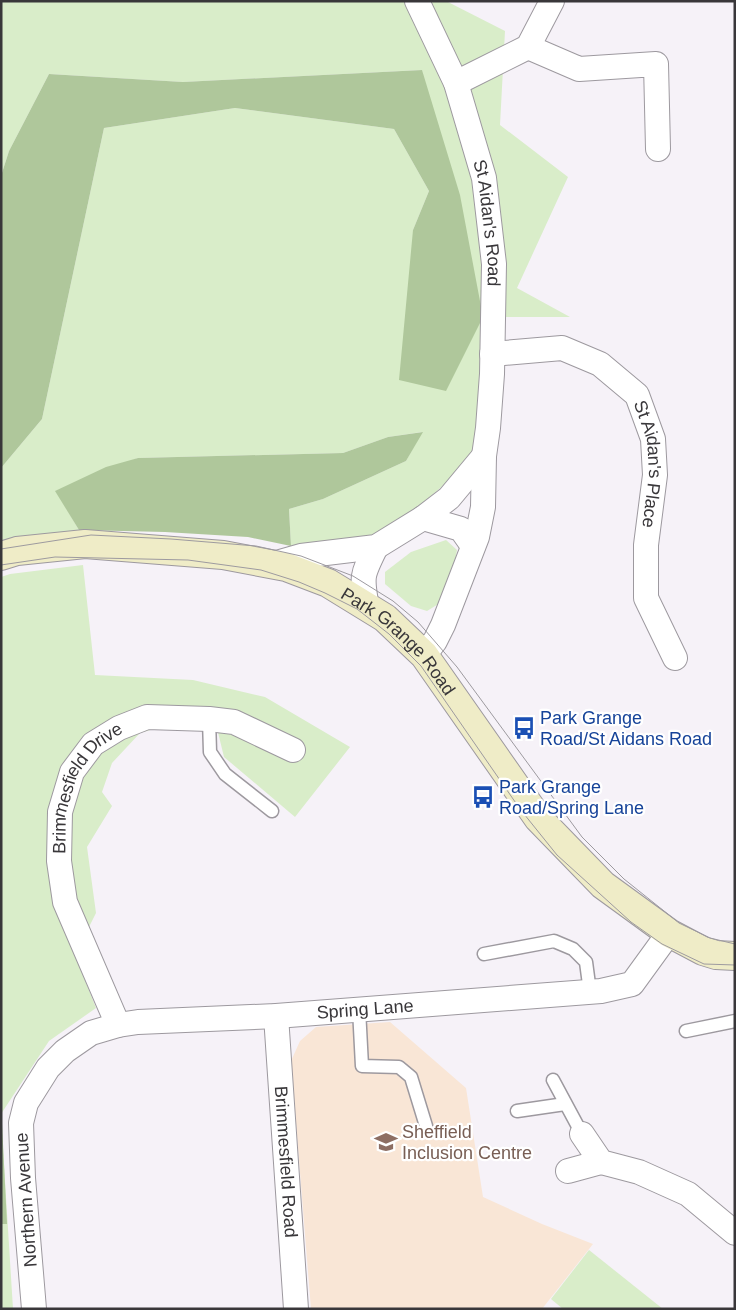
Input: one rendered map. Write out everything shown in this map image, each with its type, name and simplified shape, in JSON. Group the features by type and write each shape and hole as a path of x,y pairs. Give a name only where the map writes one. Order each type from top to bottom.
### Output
{"street":[{"name":"St Aidan's Road","path":"417,1 456,83 484,178 494,264 492,354 488,428 484,456 483,507 473,546 439,634 424,655"},
{"path":"456,83 528,47 552,1"},
{"path":"528,47 578,69 656,64 658,150"},
{"name":"St Aidan's Place","path":"492,354 562,348 600,364 637,395 653,439 654,475 646,545 646,598 676,658"},
{"path":"272,564 301,556 376,547 423,518 449,498 484,456"},
{"path":"423,518 461,529 473,546"},
{"name":"Park Grange Road","path":"1,556 17,551 85,544 223,555 286,567 328,583 385,618 424,655 538,818 603,885 679,938"},
{"path":"367,607 362,581 364,571 376,547"},
{"name":"Brimmesfield Drive","path":"118,1025 66,902 59,861 60,812 72,772 93,744 119,728 148,717 209,719 234,722 293,750"},
{"path":"679,938 703,951 716,955 735,956"},
{"name":"Spring Lane","path":"48,1068 65,1051 91,1033 118,1025 276,1016 590,992 632,984 650,961 679,938"},
{"name":"Brimmesfield Road","path":"276,1016 296,1309"},
{"name":"Northern Avenue","path":"34,1309 23,1178 21,1123 26,1103 48,1068"},
{"path":"582,1134 601,1162"},
{"path":"568,1171 601,1162 639,1172 688,1194 735,1234"}],"lane":[{"path":"209,719 210,752 225,774 272,811"},
{"path":"484,954 554,941 573,949 586,962 590,992"},
{"path":"359,1009 362,1066 399,1067 411,1077 426,1126"},
{"path":"686,1031 735,1021"},
{"path":"553,1080 582,1134"},
{"path":"517,1111 565,1104"}],"shaded area":[{"name":"Sheffield Inclusion Centre","path":"390,1022 466,1088 483,1197 542,1224 593,1244 542,1309 311,1309 291,1061 300,1041 316,1027"}],"green space":[{"path":"1,1 446,1 505,31 500,125 568,177 517,288 570,317 483,317 480,453 406,518 325,561 291,546 289,509 323,499 406,461 422,432 388,437 343,453 138,458 56,491 79,530 1,542 1,468 42,419 104,128 235,108 394,129 429,191 413,230 446,391 422,70 183,82 49,74 9,151 1,176"},
{"path":"422,70 460,195 483,317 446,391 399,380 413,230 429,191 394,129 235,108 104,128 42,419 1,468 1,176 9,151 49,74 183,82"},
{"path":"423,432 406,461 323,499 289,509 291,546 248,537 165,532 79,530 55,491 106,467 138,458 343,453 388,437"},
{"path":"446,540 457,550 454,567 440,603 427,611 411,606 385,584 385,572 411,552"},
{"path":"83,565 95,675 193,680 265,697 350,747 295,817 224,757 213,712 140,733 112,763 102,792 112,806 87,847 96,913 75,955 96,1008 49,1041 1,1114 1,577 10,574"},
{"path":"1,1117 13,1309 1,1309"},
{"path":"1,1119 2,1124 7,1224 1,1224"},
{"path":"589,1250 663,1309 563,1309 551,1299"}],"tram line":[{"path":"1,549 91,535 171,539 256,546 301,556 353,576 393,601 418,622 457,667 582,837 624,879 679,923 710,938 735,944"},
{"path":"1,565 55,557 188,560 261,570 299,582 357,609 389,634 421,666 520,809 557,855 631,922 662,944 704,964 735,965"}],"place":[{"name":"Park Grange Road/St Aidans Road","path":"524,728"},
{"name":"Park Grange Road/Spring Lane","path":"483,797"},
{"name":"Sheffield Inclusion Centre","path":"386,1142"}]}
